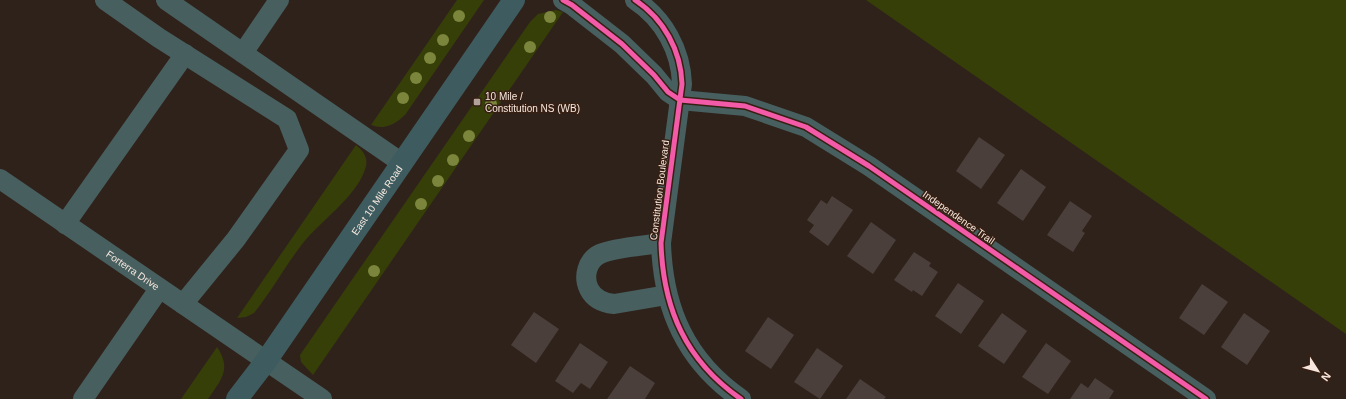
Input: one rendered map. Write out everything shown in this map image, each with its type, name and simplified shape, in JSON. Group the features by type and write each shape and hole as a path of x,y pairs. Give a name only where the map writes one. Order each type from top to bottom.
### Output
{"main road":[{"name":"East 10 Mile Road","path":"237,399 266,361 514,0"}],"street":[{"path":"105,0 185,54 287,119 299,150 236,239 183,304"},
{"path":"242,53 280,0"},
{"path":"563,0 572,5 622,44 654,75 668,92 680,100"},
{"name":"Constitution Boulevard","path":"635,0 646,7 674,42 682,67 682,84 661,243 662,269 666,295 678,328 706,370 725,388 742,399"},
{"path":"177,3 242,53 402,163"},
{"path":"65,224 185,54"},
{"name":"Independence Trail","path":"680,100 745,106 806,127 869,166 1206,399"},
{"name":"Forterra Drive","path":"0,179 322,399"},
{"path":"661,243 601,254 590,262 586,275 587,282 594,295 607,303 614,304 666,295"},
{"path":"83,399 159,289"}],"green space":[{"path":"457,0 484,0 405,115 389,126 381,127 371,125"},
{"path":"866,0 1346,0 1346,334"},
{"path":"556,10 563,12 313,375 301,362 300,355 530,22 538,14"},
{"path":"356,145 364,154 366,166 362,177 355,188 300,247 254,313 246,317 237,318"},
{"path":"217,347 224,362 224,368 221,380 213,392 208,399 181,399"}],"building":[{"path":"979,137 1005,155 981,189 956,171"},
{"path":"1021,169 1046,187 1023,221 997,203"},
{"path":"832,196 853,210 828,246 809,232 814,225 807,220 821,200 827,204"},
{"path":"1070,201 1092,216 1082,231 1085,233 1073,252 1047,235"},
{"path":"871,222 896,240 873,274 847,256"},
{"path":"914,252 931,263 929,266 938,272 922,296 913,290 912,292 894,280"},
{"path":"958,283 984,301 961,334 935,316"},
{"path":"1202,284 1228,302 1204,335 1179,318"},
{"path":"534,312 559,329 536,363 511,345"},
{"path":"1002,313 1027,331 1004,364 978,346"},
{"path":"1244,313 1270,331 1247,365 1221,347"},
{"path":"768,317 794,335 771,369 745,351"},
{"path":"580,343 608,362 590,389 581,383 573,393 555,381"},
{"path":"1046,343 1071,361 1048,394 1022,377"},
{"path":"817,348 843,366 820,399 794,382"},
{"path":"630,366 655,383 645,399 607,399"},
{"path":"1095,378 1114,391 1109,399 1070,399 1081,383 1088,388"},
{"path":"860,379 886,397 884,399 846,399"}],"cycle path":[{"path":"563,0 572,5 622,44 654,75 668,92 680,100 745,106 806,127 869,166 1206,399"},
{"path":"635,0 654,16 662,26 674,48 681,72 682,84 661,243 667,290 681,332 692,350 706,368 722,384 741,399"}],"place":[{"name":"10 Mile / Constitution NS (WB)","path":"477,102"}]}
